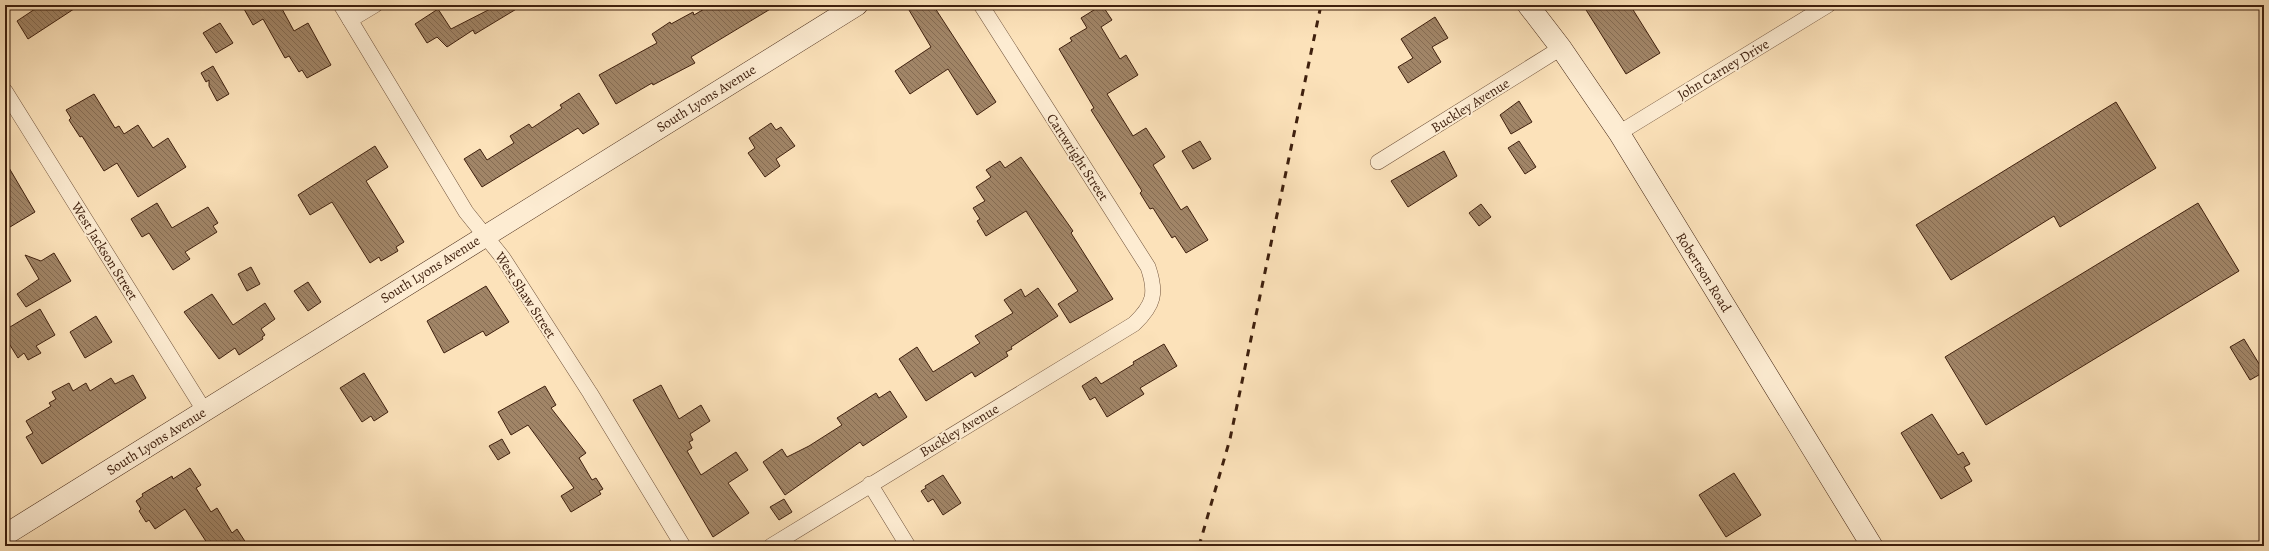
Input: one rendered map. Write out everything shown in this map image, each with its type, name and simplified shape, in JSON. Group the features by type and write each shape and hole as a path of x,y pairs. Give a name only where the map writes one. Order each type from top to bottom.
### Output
{"street":[{"name":"West Shaw Street","path":"341,5 466,212 503,258 590,393 683,546"},
{"path":"350,20 375,5"},
{"name":"South Lyons Avenue","path":"5,534 857,5"},
{"name":"Cartwright Street","path":"981,5 1148,268 1153,283 1153,299 1145,314"},
{"name":"Robertson Road","path":"1528,5 1561,48 1619,133 1872,546"},
{"name":"John Carney Drive","path":"1619,133 1828,5"},
{"name":"Buckley Avenue","path":"1378,162 1561,48"},
{"name":"West Jackson Street","path":"5,91 204,410"},
{"name":"Buckley Avenue","path":"771,546 870,484 1134,324 1145,314"},
{"path":"870,484 908,546"}],"building":[{"path":"41,5 80,5 28,39 17,21"},
{"path":"251,5 285,5 281,7 294,31 308,23 331,65 307,78 302,70 299,72 289,56 285,58 263,19 253,25 244,9"},
{"path":"498,5 523,5 475,34 473,30 447,47 437,37 427,43 415,24 438,9 451,29"},
{"path":"711,5 777,5 691,57 695,63 653,85 652,83 616,104 599,75 657,43 652,34 670,22 671,24 693,12 694,15"},
{"path":"906,5 933,5 996,102 977,115 948,69 910,94 895,71 931,47"},
{"path":"1102,5 1112,20 1101,27 1120,59 1126,55 1138,75 1107,94 1133,136 1146,128 1165,157 1153,165 1181,210 1187,206 1208,240 1186,253 1175,236 1172,238 1153,208 1150,209 1140,193 1142,191 1091,110 1094,108 1059,49 1072,41 1070,38 1087,28 1081,18"},
{"path":"1583,5 1630,5 1660,53 1626,74"},
{"path":"1435,17 1448,38 1432,47 1441,62 1408,83 1398,67 1413,58 1401,39"},
{"path":"220,23 233,43 216,53 203,33"},
{"path":"213,66 229,94 217,101 209,86 209,80 206,82 201,73"},
{"path":"579,93 599,124 583,134 578,128 482,187 464,159 480,149 487,160 514,143 510,136 529,124 532,128 562,108 560,105"},
{"path":"94,94 115,128 119,126 124,134 138,125 153,148 168,138 186,167 138,197 117,163 104,171 82,136 80,137 69,120 71,118 66,110"},
{"path":"1519,101 1532,122 1511,134 1500,115"},
{"path":"2116,102 2156,168 2060,227 2054,216 1951,280 1916,225"},
{"path":"771,123 776,130 781,127 795,146 776,159 780,166 765,177 748,153 755,148 749,138"},
{"path":"1200,141 1211,159 1193,169 1182,151"},
{"path":"1519,141 1536,167 1525,174 1508,148"},
{"path":"375,146 388,167 366,181 404,242 396,247 398,251 381,261 379,257 370,263 332,202 310,215 298,195"},
{"path":"1444,151 1457,176 1408,207 1391,181"},
{"path":"1021,157 1073,231 1071,233 1113,299 1070,323 1058,304 1078,291 1026,211 986,236 977,221 980,219 973,208 985,201 976,187 991,177 986,170 1000,161 1005,168"},
{"path":"5,161 35,212 10,227 5,218"},
{"path":"157,203 172,228 208,207 218,223 213,226 217,232 185,252 190,259 173,270 149,233 142,237 131,219"},
{"path":"2198,203 2239,271 1986,425 1945,357"},
{"path":"1481,204 1491,217 1479,226 1469,213"},
{"path":"54,253 71,281 26,307 17,294 39,279 25,255 41,261"},
{"path":"251,267 260,284 247,291 238,274"},
{"path":"308,282 321,302 308,311 294,291"},
{"path":"486,286 509,322 486,336 483,331 444,353 427,321"},
{"path":"1038,288 1058,316 1011,347 1012,349 1006,352 1008,356 975,377 972,372 926,401 899,359 917,347 933,372 980,343 975,336 1013,313 1004,300 1021,289 1025,297"},
{"path":"212,294 233,325 265,303 275,319 261,329 265,335 262,337 263,339 239,355 235,348 219,359 184,312"},
{"path":"40,309 55,335 36,346 41,353 28,360 24,353 18,358 5,337 5,330"},
{"path":"96,316 112,342 85,358 70,332"},
{"path":"2244,339 2264,372 2250,380 2230,347"},
{"path":"1164,344 1177,366 1140,388 1144,394 1107,417 1095,397 1090,400 1082,386 1096,377 1101,384 1134,364 1133,362"},
{"path":"364,373 388,412 374,421 371,416 362,422 340,388"},
{"path":"133,375 146,398 42,464 26,437 33,433 26,421 51,406 49,403 56,399 52,392 69,383 73,391 86,383 90,391 111,378 115,384"},
{"path":"661,385 679,419 701,405 710,421 690,434 693,440 689,442 692,448 687,451 701,475 736,452 748,470 728,483 749,513 713,537 633,400"},
{"path":"545,386 556,405 551,408 586,453 579,458 592,480 596,478 603,489 599,491 601,494 571,512 561,496 574,488 528,425 511,435 498,412"},
{"path":"890,391 907,417 863,446 860,442 785,495 763,462 782,449 787,457 809,446 842,425 837,418 876,393 879,398"},
{"path":"1932,414 1958,455 1963,452 1970,464 1964,467 1972,481 1941,499 1901,433"},
{"path":"502,439 510,453 498,460 489,446"},
{"path":"190,468 201,485 196,488 211,512 217,508 232,533 237,529 248,546 209,546 185,509 155,529 149,520 146,522 139,511 141,509 136,501 143,496 142,494 172,476 173,479"},
{"path":"1734,473 1761,515 1726,537 1699,495"},
{"path":"943,475 961,503 943,515 933,499 928,502 921,491 926,488 925,486"},
{"path":"784,499 792,512 779,520 770,507"}],"railway":[{"path":"1199,546 1230,439 1321,5"}]}
